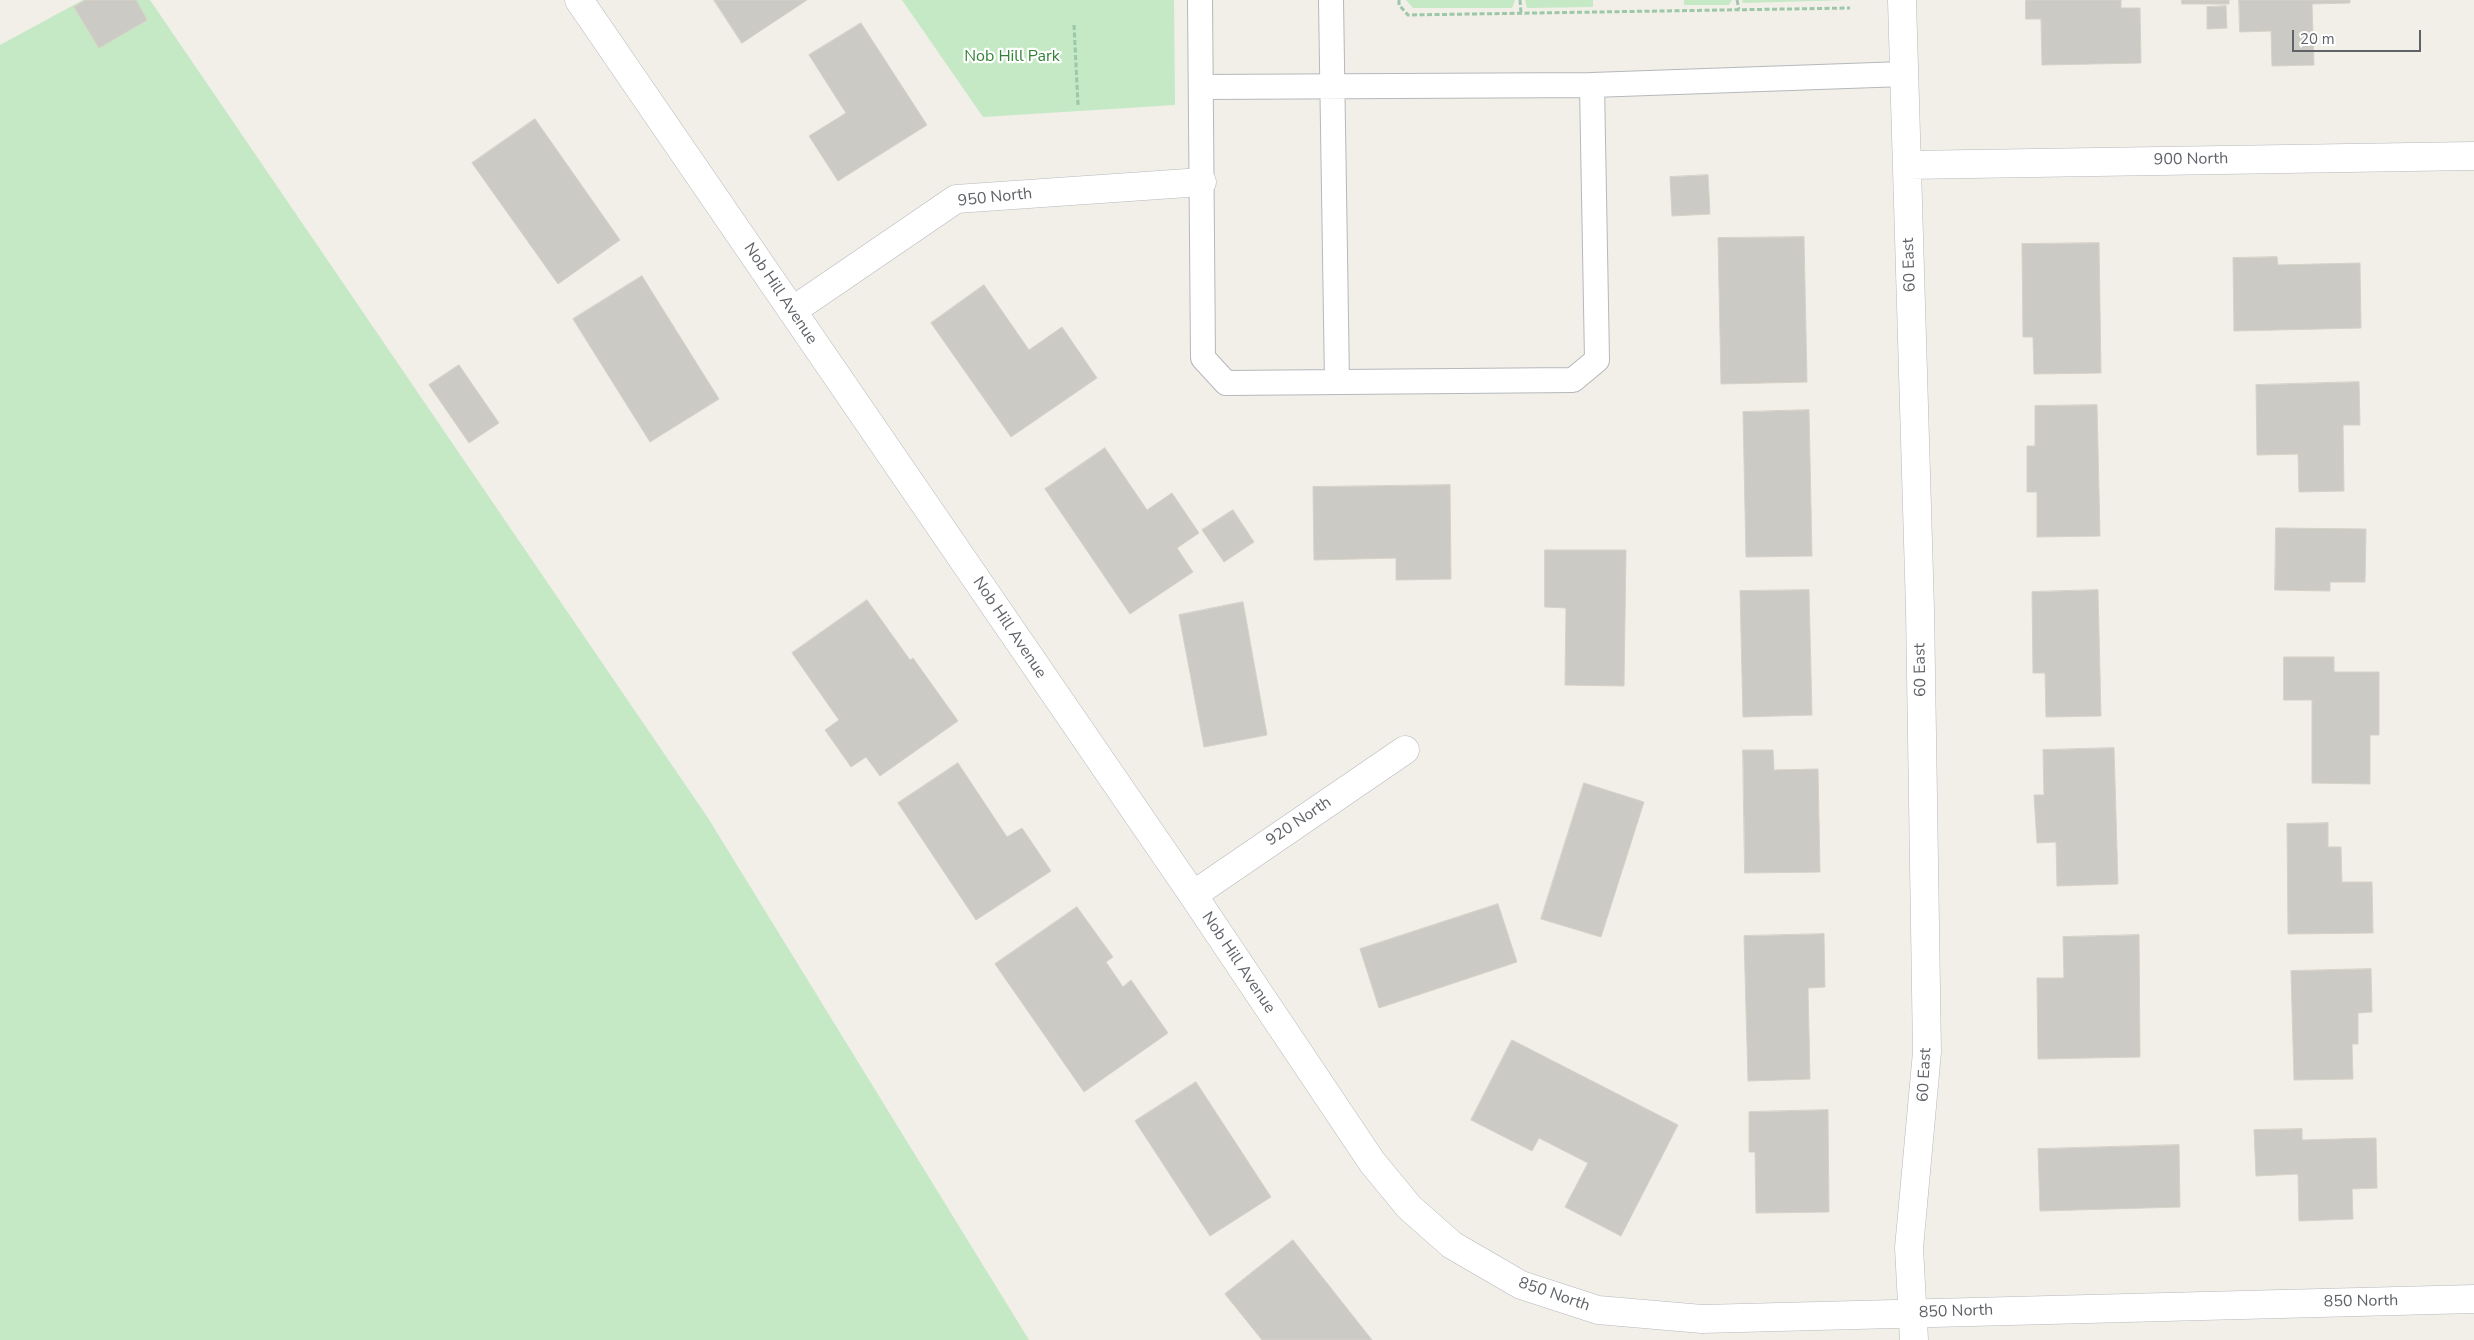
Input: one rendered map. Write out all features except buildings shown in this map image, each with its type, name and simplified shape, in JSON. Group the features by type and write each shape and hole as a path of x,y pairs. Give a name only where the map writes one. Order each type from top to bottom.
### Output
{"street":[{"name":"Nob Hill Avenue","path":"579,0 1192,895 1372,1162 1409,1207 1452,1245"},
{"name":"60 East","path":"1902,0 1920,609 1927,1052 1909,1248 1914,1340"},
{"name":"900 North","path":"1908,165 2474,156"},
{"name":"950 North","path":"792,311 956,199 1202,182"},
{"name":"920 North","path":"1192,895 1405,750"},
{"name":"850 North","path":"1452,1245 1521,1285 1598,1310 1702,1319 2474,1299"}],"lane":[{"path":"1200,0 1203,358 1226,383 1573,380 1597,360 1592,85"},
{"path":"1331,0 1337,382"},
{"path":"1201,87 1592,85 1904,74"}],"path":[{"path":"1399,0 1399,5 1408,15 1850,8"},
{"path":"1520,0 1521,13"},
{"path":"1738,0 1739,9"},
{"path":"1074,26 1078,105"}],"green space":[{"path":"83,0 150,0 708,818 1029,1340 0,1340 0,45"},
{"name":"Nob Hill Park","path":"902,0 1174,0 1175,105 983,117"},
{"path":"1406,0 1515,0 1512,8 1413,8"},
{"path":"1525,0 1593,0 1593,7 1527,8"},
{"path":"1684,0 1732,0 1729,5 1684,5"},
{"path":"1742,0 1848,0 1743,3"}]}
